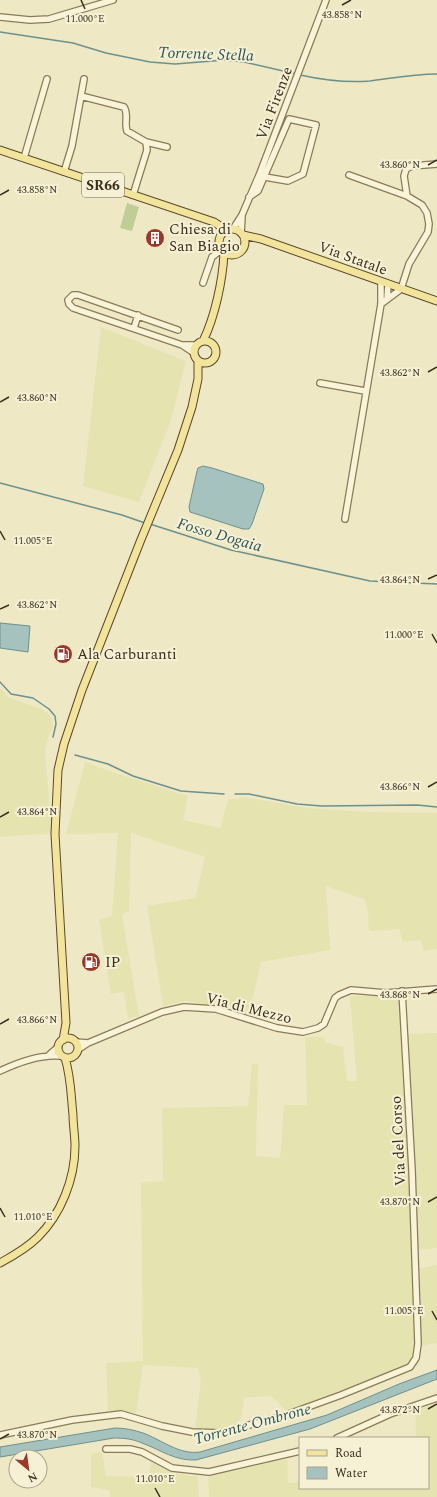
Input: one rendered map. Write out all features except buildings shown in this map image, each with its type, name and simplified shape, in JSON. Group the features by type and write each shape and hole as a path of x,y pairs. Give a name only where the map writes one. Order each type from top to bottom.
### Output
{"main road":[{"name":"SR66","path":"0,150 214,222 227,231 242,234"},
{"path":"70,1074 58,1047 63,1040 66,1023 55,834 58,770 66,737 82,690 178,450 192,407 198,379 198,361 194,353 196,345 203,341 210,325 223,269 222,251 219,243 227,231"},
{"name":"Via Statale","path":"242,234 261,239 437,301"},
{"path":"242,234 244,239 244,247"},
{"path":"223,269 233,255 251,242 261,239"},
{"path":"222,251 233,255"},
{"path":"198,379 208,362 212,360 215,355 210,325"},
{"path":"203,341 212,344"},
{"path":"198,361 204,363 208,362"},
{"path":"0,1263 26,1247 48,1225 56,1213 71,1176 75,1147 70,1074 74,1057 78,1052 76,1043 66,1023"},
{"path":"63,1040 76,1043"},
{"path":"63,1057 74,1057"}],"street":[{"path":"0,17 49,20 113,0"},
{"name":"Via Firenze","path":"242,215 326,0"},
{"path":"24,158 47,79"},
{"path":"64,172 72,146 84,79"},
{"path":"81,96 124,107 127,112 125,126 126,131 146,142 167,147"},
{"path":"250,197 258,191 289,119 316,125 303,174 288,181 265,177"},
{"path":"133,196 147,150 146,142"},
{"path":"407,196 404,176 406,169 412,166 437,164"},
{"path":"349,175 407,196 418,202 425,208 429,224 425,238 409,264 401,289 381,304"},
{"path":"227,231 242,215"},
{"path":"242,215 242,234"},
{"path":"203,283 212,257 222,251"},
{"path":"385,283 387,299"},
{"path":"345,519 365,391 385,283"},
{"path":"178,330 78,295 73,295 68,300 69,304 73,308 182,345 194,353"},
{"path":"134,328 138,315"},
{"path":"182,345 196,345"},
{"path":"320,383 365,391"},
{"name":"Via di Mezzo","path":"76,1043 88,1043 162,1012 184,1007 216,1009 277,1028 303,1032 318,1028 324,1024 334,998 351,990 386,993 437,989"},
{"name":"Via del Corso","path":"0,1435 72,1420 120,1414 162,1426 192,1432 220,1433 293,1412 341,1395 410,1367 416,1358 418,1344 412,1170 402,991"},
{"path":"48,1055 58,1047"},
{"path":"0,1071 48,1055 63,1057"},
{"path":"340,1437 390,1414 437,1398"},
{"path":"106,1449 130,1449 142,1452 172,1468 209,1472 299,1451"}],"green space":[{"path":"127,203 139,207 132,231 120,228"},
{"path":"101,327 186,361 171,420 139,502 83,486"},
{"path":"0,688 8,697 41,709 49,714 52,719 53,727 48,737 45,751 52,833 0,837"},
{"path":"85,762 188,796 183,820 220,828 228,800 243,797 307,808 371,812 437,813 437,949 424,951 421,940 403,942 399,929 369,931 368,910 364,899 326,886 330,950 261,962 249,1015 186,1001 163,1006 147,906 195,898 205,857 131,833 129,911 122,915 139,1016 128,1018 124,992 111,994 99,920 112,916 118,833 66,834"},
{"path":"350,996 400,996 403,1034 437,1033 437,1248 418,1250 418,1269 437,1265 437,1343 419,1346 419,1365 347,1396 291,1415 271,1396 244,1398 240,1426 218,1431 195,1429 201,1380 198,1368 143,1365 136,1413 108,1411 106,1363 143,1361 141,1183 163,1181 162,1108 248,1106 252,1064 258,1064 256,1156 280,1158 284,1105 307,1105 305,1037 324,1037 325,1042 343,1047 347,1081 357,1081"},
{"path":"437,1403 437,1497 209,1497 208,1477 267,1461 287,1460 288,1483 299,1482 299,1489 429,1489 429,1437 416,1437 415,1411"},
{"path":"102,1452 106,1476 148,1477 151,1462 174,1473 198,1477 199,1497 110,1497 110,1490 91,1487 91,1454"}],"water":[{"path":"203,466 263,484 264,489 249,529 243,529 190,512 189,507 197,471 198,468"},
{"path":"0,623 30,626 28,652 0,648"},
{"path":"437,1370 437,1379 310,1429 196,1460 181,1459 139,1442 118,1438 48,1449 8,1449 8,1456 0,1457 0,1447 115,1428 129,1429 143,1433 185,1451 200,1452 327,1415 399,1384"}],"waterway":[{"name":"Torrente Stella","path":"0,32 73,43 106,53 150,62 175,64 225,60 244,62 296,74"},
{"name":"Torrente Stella","path":"300,75 326,80 353,82 412,75 437,74"},
{"name":"Fosso Dogaia","path":"0,483 122,515 145,523"},
{"name":"Fosso Dogaia","path":"150,524 231,550 370,581 437,584"},
{"path":"0,682 11,694 33,698 49,709 55,716 56,724 53,737"},
{"path":"75,755 108,764 133,776 181,791 224,794"},
{"path":"235,794 249,794 297,804 322,806 417,805 437,807"}],"place":[{"name":"Chiesa di San Biagio","path":"155,238"},
{"name":"Ala Carburanti","path":"63,654"},
{"name":"IP","path":"91,962"}],"water label":[{"name":"Torrente Ombrone","path":"252,1423"}]}
